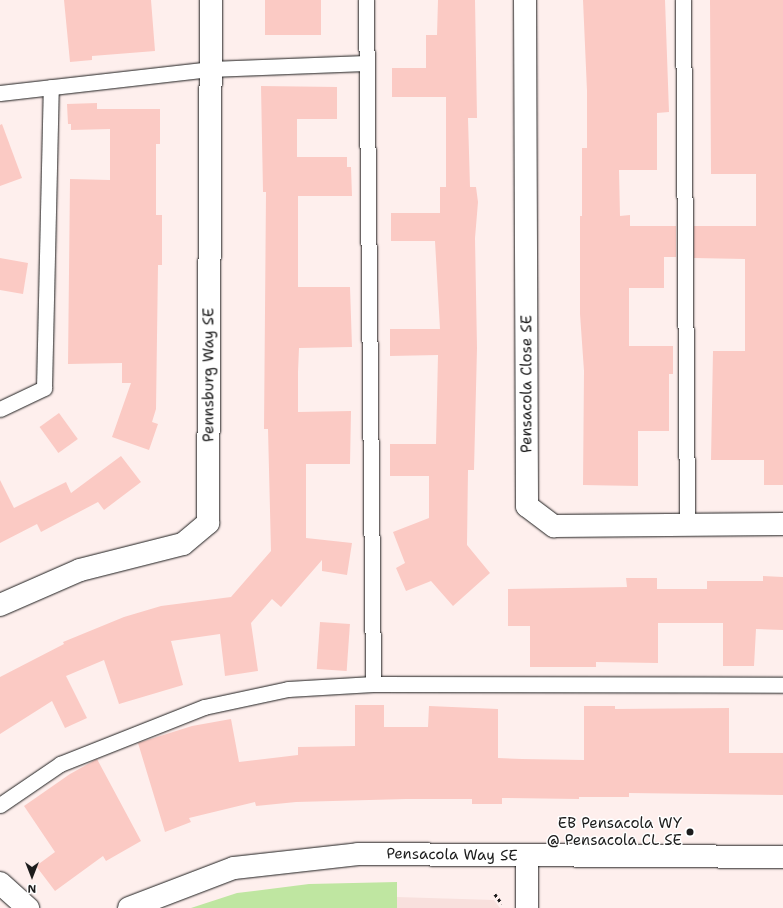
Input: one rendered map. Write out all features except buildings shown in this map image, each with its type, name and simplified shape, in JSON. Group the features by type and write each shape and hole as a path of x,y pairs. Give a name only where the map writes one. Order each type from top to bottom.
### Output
{"street":[{"name":"Pennsburg Way SE","path":"0,605 80,570 182,544 208,523 211,0"},
{"name":"Pensacola Close SE","path":"525,0 527,506 554,526 783,524"},
{"name":"Pensacola Way SE","path":"129,908 234,868 358,854 783,857"},
{"path":"527,856 528,908"},
{"path":"0,883 28,908"}],"lane":[{"path":"366,0 373,684"},
{"path":"683,0 687,524"},
{"path":"0,93 210,69 366,64"},
{"path":"0,409 44,388 51,87"},
{"path":"0,805 60,764 204,707 288,689 373,684 783,685"}],"path":[{"path":"495,894 505,908"}],"shaded area":[{"path":"397,897 494,900 500,908 397,908"}],"green space":[{"path":"397,882 397,908 191,908 237,893 309,884"}],"place":[{"name":"EB Pensacola WY @ Pensacola CL SE","path":"690,832"}]}
